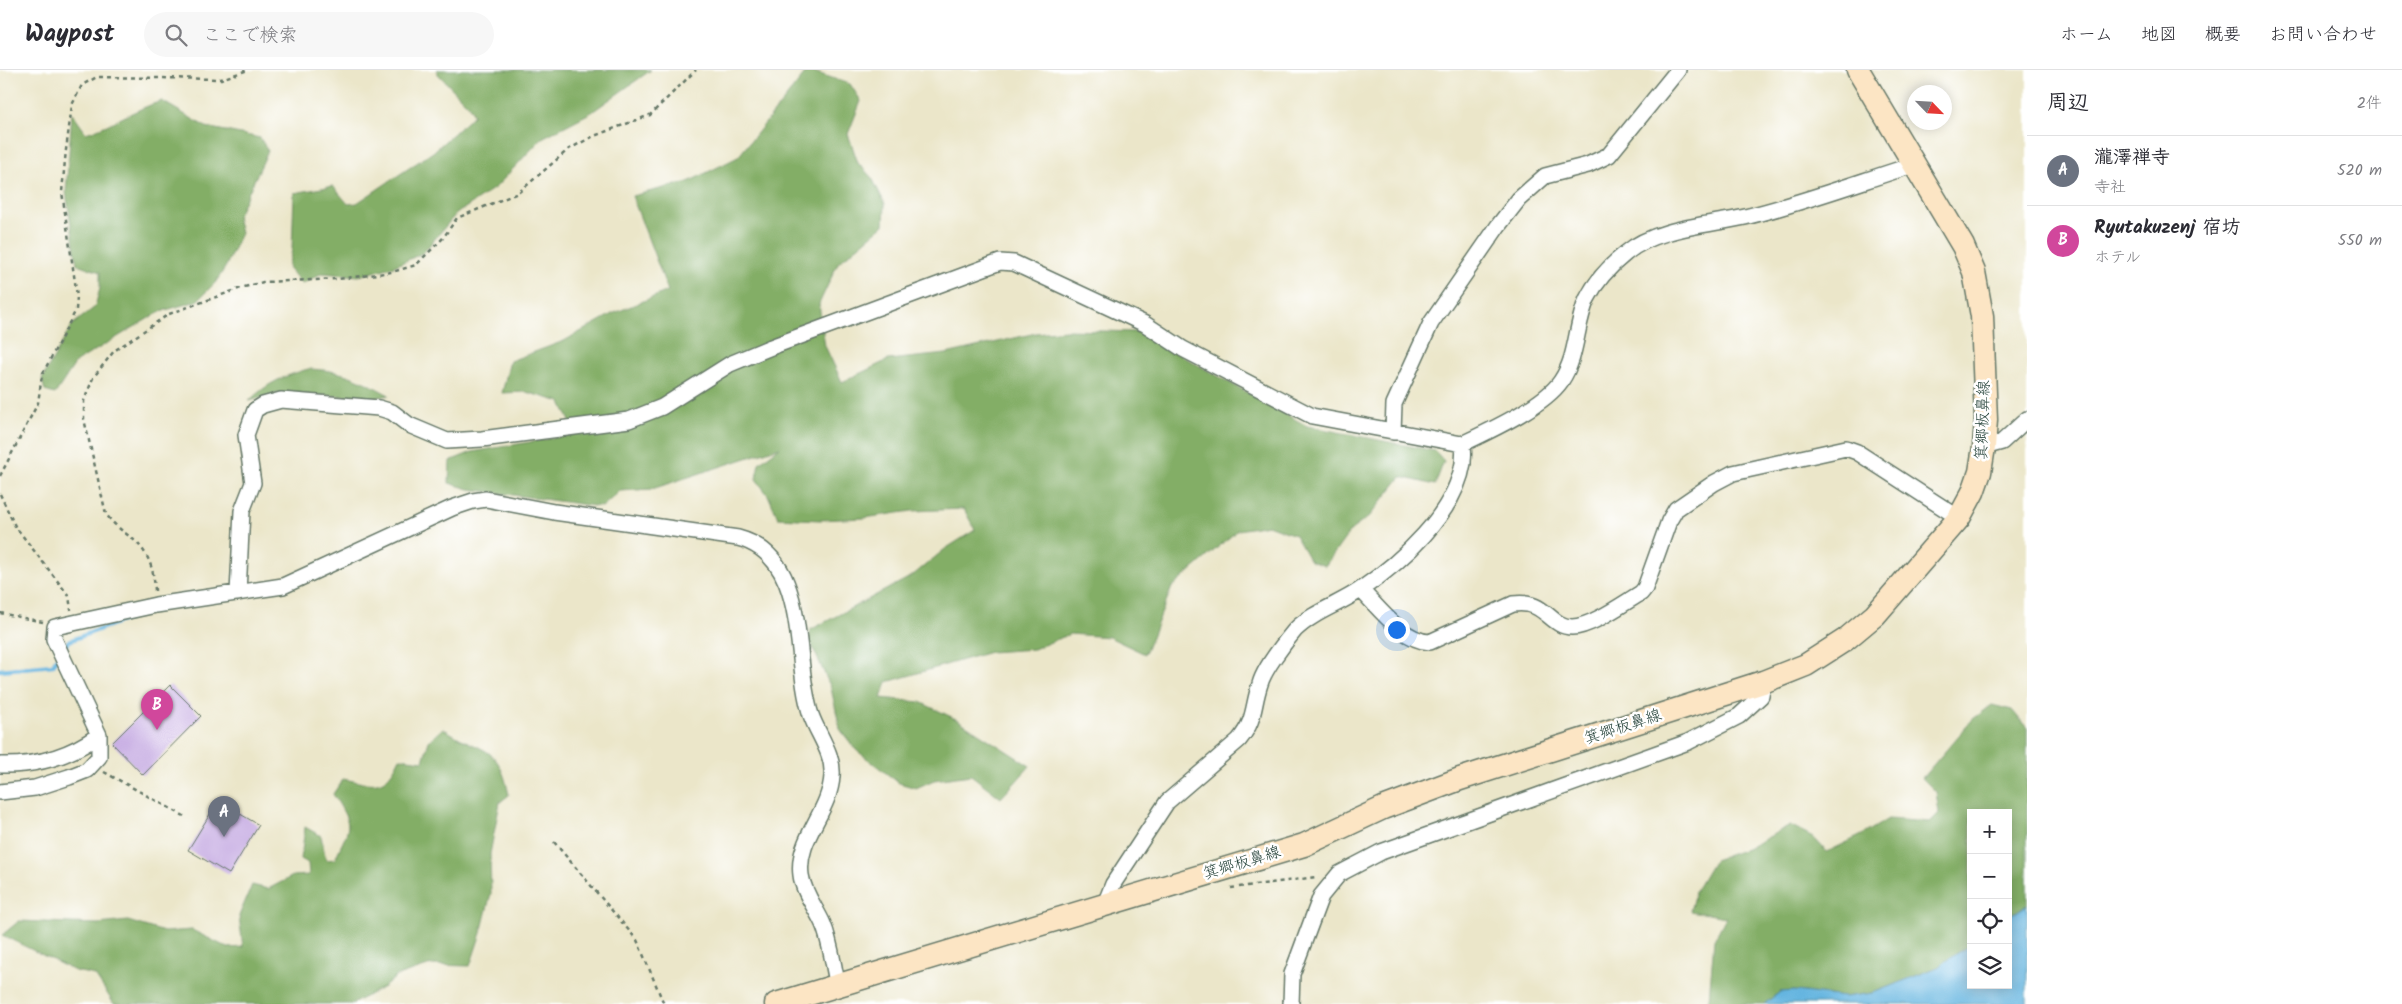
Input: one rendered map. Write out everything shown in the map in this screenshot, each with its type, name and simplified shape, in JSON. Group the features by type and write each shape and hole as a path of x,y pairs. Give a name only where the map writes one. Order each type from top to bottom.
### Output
{"main road":[{"name":"箕郷板鼻線","path":"776,1004 1304,845 1383,808 1460,779 1763,682 1806,665 1845,640 1874,615 1959,518 1973,492 1980,472 1986,420 1983,332 1978,286 1963,246 1916,164 1858,70"}],"street":[{"path":"1393,432 1394,404 1431,324 1498,226 1519,199 1545,176 1588,165 1609,155 1678,70"},
{"path":"238,594 242,511 253,483 246,435 250,418 255,410 263,404 281,400 380,408 392,412 409,426 447,441 482,439 629,420 662,407 730,364 1000,262 1014,263 1145,324 1183,349 1312,416 1462,444 1544,398 1560,382 1574,356 1587,299 1606,271 1628,251 1658,236 1745,217 1916,164"},
{"path":"1984,448 2002,442 2027,419"},
{"path":"1105,904 1113,884 1167,802 1247,730 1254,716 1260,684 1264,675 1295,631 1306,621 1361,590 1399,559 1432,525 1450,502 1460,477 1464,449 1462,444"},
{"path":"1361,590 1394,624 1420,642 1430,642 1514,604 1527,602 1538,607 1562,625 1570,628 1583,626 1641,593 1645,588 1669,521 1676,509 1714,483 1733,473 1846,448 1857,452 1959,518"},
{"path":"0,792 35,788 87,770 99,757 99,735 54,639 54,627 156,606 282,586 452,508 486,499 554,512 724,535 745,540 762,548 778,563 788,583 811,715 831,763 833,773 828,800 810,834 800,863 802,884 826,932 838,986"},
{"path":"1291,1004 1292,974 1321,896 1334,879 1347,868 1381,852 1688,742 1739,716 1761,696 1763,682"},
{"path":"0,765 20,766 55,759 81,748 99,735"}],"path":[{"path":"0,476 38,403 42,375 48,361 76,310 77,296 62,192 72,106 82,85 98,77 221,79 248,70"},
{"path":"156,606 154,578 148,556 137,542 111,522 106,514 84,419 84,400 93,378 114,350 169,314 241,288 263,282 338,279 392,272 416,265 443,238 458,218 518,193 569,149 594,136 650,115 696,70"},
{"path":"0,494 15,526 69,596 71,624"},
{"path":"0,614 42,622 54,627"},
{"path":"91,765 184,816"},
{"path":"554,842 637,940 664,1004"},
{"path":"1230,888 1317,877 1334,879"}],"green space":[{"path":"437,70 651,70 592,112 542,138 496,187 456,214 423,253 392,267 359,276 322,273 302,284 288,267 292,250 294,193 333,186 348,204 357,203 433,152 474,115 469,106 438,74"},
{"path":"808,70 850,84 861,101 848,134 858,163 872,178 885,204 884,225 838,263 819,304 825,346 842,382 888,360 946,354 1036,333 1066,330 1139,332 1307,426 1435,451 1444,461 1435,485 1401,477 1369,517 1351,530 1325,566 1310,561 1295,535 1268,525 1238,530 1172,587 1145,654 1109,637 1070,634 1034,649 990,652 887,682 881,698 920,702 958,720 1030,766 1001,798 971,775 934,780 916,788 899,783 856,750 840,729 831,688 809,639 810,630 912,576 945,549 975,530 964,509 912,511 864,518 820,520 778,518 768,495 756,479 759,463 780,447 652,489 620,491 602,507 469,489 449,483 450,461 472,452 576,434 561,402 526,392 502,393 510,361 564,341 612,314 668,291 632,196 688,182 738,157"},
{"path":"162,101 206,127 260,138 268,151 237,217 241,233 226,266 216,282 197,301 159,312 76,362 55,394 45,391 42,379 72,325 95,307 100,288 100,272 77,264 66,192 72,113 86,133"},
{"path":"308,369 331,371 351,376 389,395 376,398 279,393 249,401 262,389 276,381"},
{"path":"1992,705 2012,710 2027,728 2027,905 2012,914 2012,809 1967,809 1967,947 1938,967 1873,993 1844,997 1795,991 1780,992 1764,1004 1704,1004 1709,999 1714,940 1726,917 1690,911 1695,892 1714,860 1749,848 1790,825 1813,837 1827,852 1862,835 1888,819 1930,822 1939,813 1936,792 1922,778 1973,719"},
{"path":"443,728 494,757 505,778 509,795 500,802 490,854 491,893 470,966 431,965 397,976 384,987 352,1004 114,1004 95,975 75,971 2,935 19,921 98,924 128,921 164,932 192,930 228,948 243,947 239,916 252,885 268,889 293,876 309,875 308,863 301,859 305,827 321,836 326,860 335,859 348,826 347,820 333,794 343,779 364,783 378,783 389,776 400,758 423,761 429,741"}],"water":[{"path":"2027,905 2027,1004 1764,1004 1780,992 1795,991 1844,997 1873,993 1938,967 1967,947 1967,989 2012,989 2012,914"}],"building":[{"path":"170,685 201,716 143,775 112,743"},
{"path":"218,801 259,825 229,874 188,850"}],"waterway":[{"path":"62,649 69,641 132,617"},
{"path":"0,670 53,665 58,656"}],"place":[{"name":"Ryutakuzenj 宿坊","path":"157,730"},
{"name":"瀧澤禅寺","path":"224,837"}]}
